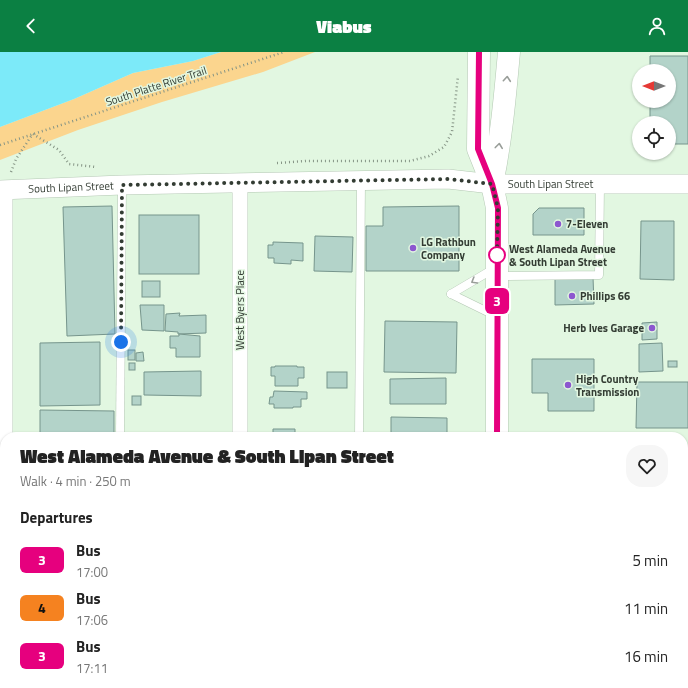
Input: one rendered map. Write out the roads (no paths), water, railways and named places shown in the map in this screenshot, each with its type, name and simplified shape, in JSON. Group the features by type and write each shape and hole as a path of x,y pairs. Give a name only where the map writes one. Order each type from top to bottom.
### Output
{"main road":[{"path":"479,52 478,149 492,184 498,208 497,432"},
{"path":"492,184 498,153 509,52"}],"street":[{"name":"South Lipan Street","path":"2,190 122,185 448,179 492,184 688,184"},
{"name":"West Byers Place","path":"240,183 240,432"},
{"path":"2,190 4,432"}],"lane":[{"path":"359,432 361,180"},
{"path":"497,316 451,294 497,272 600,275 600,184"},
{"path":"120,432 122,185"}],"water":[{"path":"0,52 221,52 193,61 133,73 74,99 0,127"}],"place":[{"name":"7-Eleven","path":"558,224"},
{"name":"LG Rathbun Company","path":"413,248"},
{"name":"West Alameda Avenue & South Lipan Street","path":"497,255"},
{"name":"Phillips 66","path":"572,296"},
{"name":"Herb Ives Garage","path":"652,328"},
{"name":"High Country Transmission","path":"568,385"}]}
